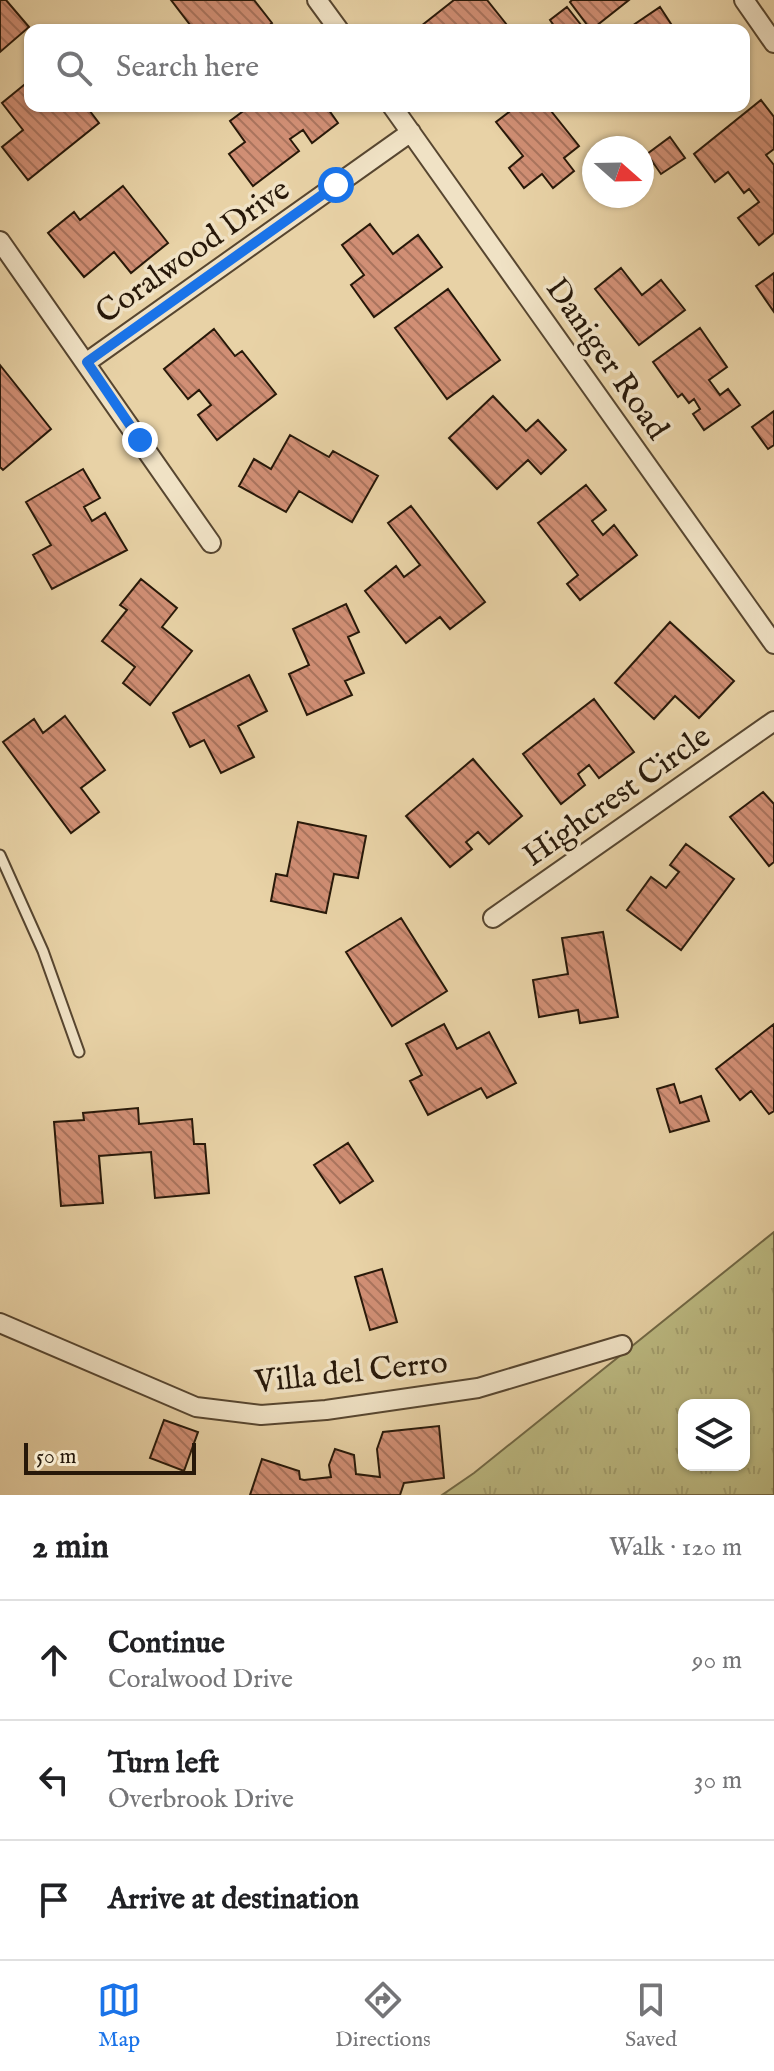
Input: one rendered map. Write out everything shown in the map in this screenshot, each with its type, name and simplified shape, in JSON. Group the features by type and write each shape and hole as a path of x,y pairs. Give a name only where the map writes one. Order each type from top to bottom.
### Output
{"street":[{"path":"317,0 335,24"},
{"path":"744,0 774,43"},
{"name":"Daniger Road","path":"396,112 774,644"},
{"name":"Coralwood Drive","path":"87,362 411,132"},
{"path":"0,241 211,543"},
{"name":"Highcrest Circle","path":"493,918 774,721"},
{"name":"Villa del Cerro","path":"0,1323 196,1407 261,1415 326,1410 478,1388 622,1345"}],"lane":[{"path":"0,855 43,951 79,1052"}],"green space":[{"path":"774,1232 774,1495 442,1495 474,1473"}],"building":[{"path":"0,0 6,0 26,24 24,31 0,52"},
{"path":"171,0 254,0 272,23 271,24 189,24"},
{"path":"454,0 487,0 506,24 424,24"},
{"path":"629,0 599,24 586,24 570,2"},
{"path":"567,7 580,24 553,24 550,20"},
{"path":"660,7 671,24 635,24"},
{"path":"24,85 24,112 91,112 99,123 28,180 2,147 23,130 2,103"},
{"path":"761,100 774,117 774,149 766,155 774,165 774,233 759,245 738,218 759,202 749,189 744,193 728,172 715,182 694,154 750,112"},
{"path":"242,112 330,112 338,123 312,143 303,130 290,139 299,151 253,186 229,154 245,142 230,121"},
{"path":"509,112 552,112 579,146 564,158 574,171 553,188 542,174 524,188 509,168 523,156 496,122"},
{"path":"670,137 685,158 661,174 654,164 654,149"},
{"path":"123,186 168,243 131,273 114,252 84,277 48,233 74,212 80,220"},
{"path":"370,224 393,254 418,235 442,267 374,317 351,285 364,275 342,245"},
{"path":"621,268 642,295 661,280 685,310 639,345 595,289"},
{"path":"774,273 774,312 756,286"},
{"path":"448,289 500,360 447,399 395,328"},
{"path":"700,328 727,367 709,380 720,395 728,389 740,405 704,430 693,414 700,409 694,399 689,403 682,394 678,397 653,362"},
{"path":"214,329 235,356 242,351 276,394 217,440 198,415 211,405 199,390 188,399 164,369"},
{"path":"0,365 51,429 3,470 0,467"},
{"path":"493,396 526,431 538,420 566,450 541,474 528,460 497,489 449,438"},
{"path":"774,411 774,445 768,449 752,427"},
{"path":"290,435 329,457 333,451 378,476 352,522 299,491 286,512 239,486 254,459 271,469"},
{"path":"83,469 100,498 84,507 92,521 105,513 127,550 52,589 33,555 51,545 26,502"},
{"path":"586,485 606,510 592,521 603,535 614,525 637,555 580,600 567,584 578,575 538,523"},
{"path":"411,506 485,602 450,629 440,617 406,643 365,591 396,566 404,577 420,565 388,523"},
{"path":"141,579 177,608 162,627 192,651 150,705 123,683 135,667 102,641 127,610 120,605"},
{"path":"346,604 359,632 348,637 364,673 345,681 352,695 307,715 289,674 309,665 293,629"},
{"path":"670,622 734,681 699,718 675,696 654,719 615,683"},
{"path":"249,675 267,711 238,726 254,757 221,773 204,740 190,747 173,713"},
{"path":"594,699 634,752 599,778 589,765 578,774 585,785 561,804 523,754"},
{"path":"65,716 105,770 81,788 99,812 71,833 3,742 34,719 43,733"},
{"path":"473,759 522,816 489,844 478,832 466,842 472,849 450,867 406,816"},
{"path":"763,792 774,804 774,862 769,866 730,817"},
{"path":"298,822 366,836 358,878 334,874 326,913 271,901 276,874 287,876"},
{"path":"686,844 734,879 681,950 627,910 651,877 666,888 679,872 670,865"},
{"path":"401,918 447,991 392,1026 346,952"},
{"path":"603,932 618,1017 580,1023 578,1010 539,1017 533,980 568,974 562,938"},
{"path":"444,1024 457,1049 489,1032 516,1083 487,1098 481,1088 428,1115 410,1081 422,1075 406,1044"},
{"path":"774,1024 774,1111 769,1114 751,1091 740,1100 716,1069"},
{"path":"674,1084 680,1103 701,1096 709,1121 670,1132 657,1089"},
{"path":"138,1108 139,1124 192,1119 194,1144 205,1144 209,1193 155,1198 151,1152 99,1156 103,1203 61,1206 54,1122 84,1120 83,1113"},
{"path":"348,1143 373,1181 340,1203 314,1165"},
{"path":"382,1269 397,1322 370,1330 355,1277"},
{"path":"164,1420 198,1432 184,1471 150,1458"},
{"path":"439,1426 444,1478 404,1483 400,1495 250,1495 262,1459 299,1471 300,1479 331,1477 329,1465 335,1449 354,1455 356,1474 380,1477 377,1449 383,1432"}],"route":[{"path":"140,440 87,362 336,185"}]}
